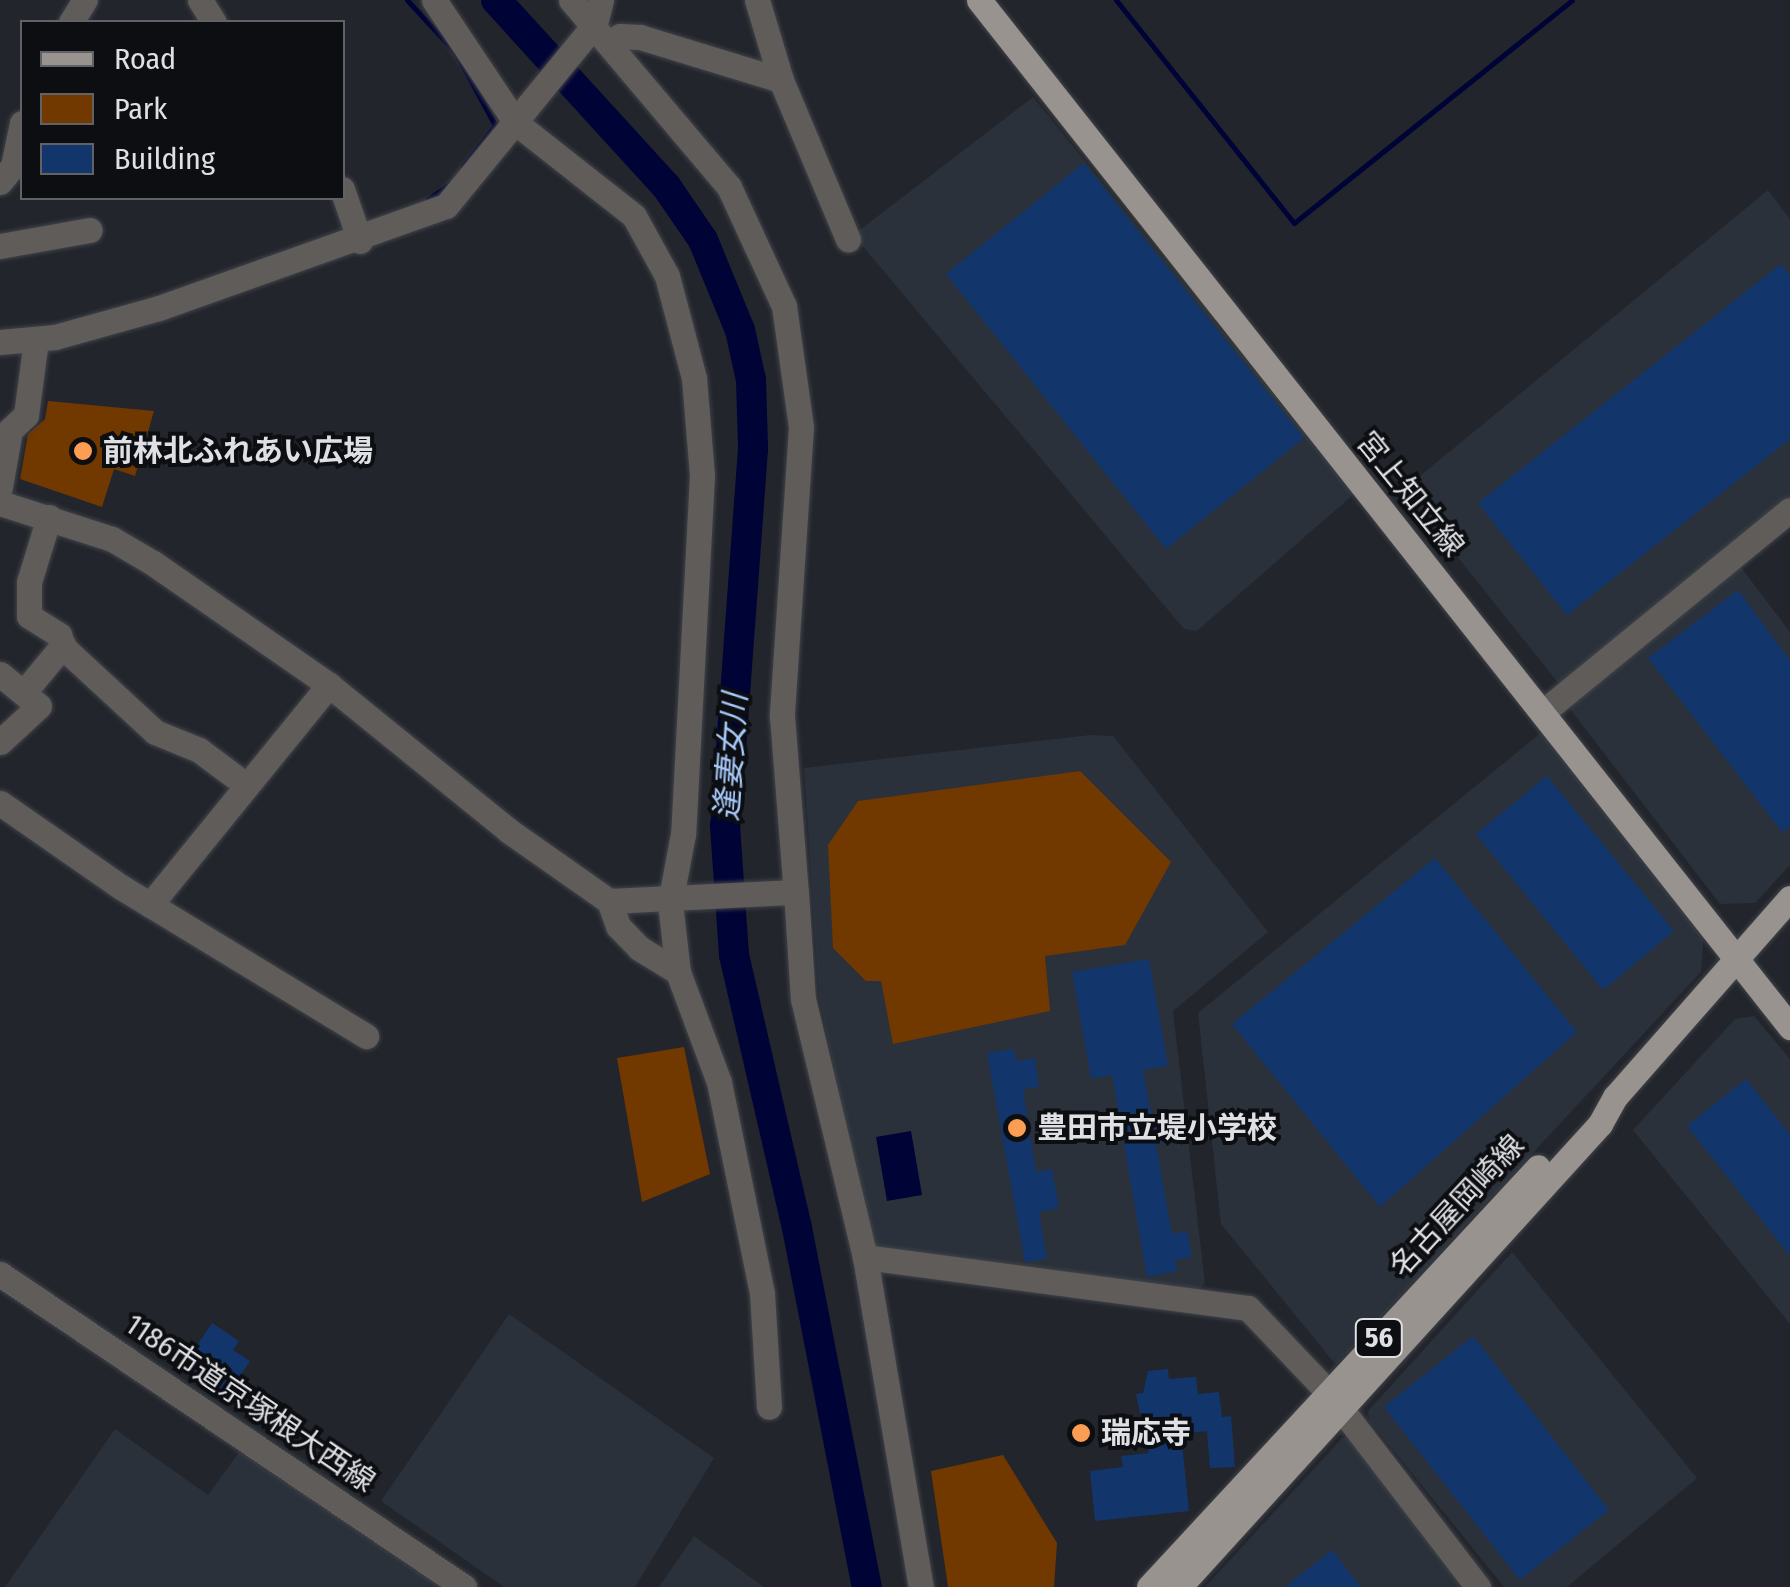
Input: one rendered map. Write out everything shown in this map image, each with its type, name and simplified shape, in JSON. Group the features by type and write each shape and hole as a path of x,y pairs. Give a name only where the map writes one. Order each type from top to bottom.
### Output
{"main road":[{"name":"宮上知立線","path":"979,0 1790,1027"},
{"name":"名古屋岡崎線","path":"1149,1587 1334,1402 1600,1124 1615,1097 1790,898"},
{"name":"名古屋岡崎線","path":"1178,1587 1334,1402"}],"street":[{"path":"434,0 520,119 634,216 666,276 694,378 702,475 678,972 719,1082 762,1294 769,1406"},
{"path":"571,0 594,19 742,207 788,321 801,427 782,716 788,892 803,998 865,1257 921,1587"},
{"path":"757,0 782,80 848,239"},
{"path":"0,342 36,340 160,308 360,241 446,206 520,119 594,19"},
{"path":"612,46 620,36 640,37 669,51 782,80"},
{"path":"0,182 12,166 20,132"},
{"path":"345,197 360,241"},
{"path":"0,246 90,230"},
{"path":"0,487 10,430 26,415 36,340"},
{"path":"0,503 112,539 153,563 329,685 509,831 609,901 618,926 639,948 678,972"},
{"path":"1542,712 1790,510"},
{"path":"28,612 30,582 49,518"},
{"path":"0,608 28,612 154,732 200,750 234,776"},
{"path":"25,691 63,646"},
{"path":"0,674 39,706 0,742"},
{"path":"150,905 329,685"},
{"path":"0,803 150,905 366,1036"},
{"path":"609,901 788,892"},
{"path":"865,1257 1248,1308 1334,1402 1478,1587"},
{"name":"1186市道京塚根大西線","path":"0,1274 464,1587"}],"shaded area":[{"path":"1033,97 1354,494 1197,631 1184,629 860,243 857,232"},
{"path":"1768,190 1790,219 1790,501 1563,689 1409,496 1409,485"},
{"path":"1740,566 1790,632 1790,865 1755,903 1720,904 1567,705"},
{"path":"1543,731 1704,935 1701,972 1336,1365 1221,1224 1198,1013"},
{"name":"豊田市立堤小学校","path":"1090,735 1113,736 1268,932 1173,1011 1205,1283 1198,1291 882,1254 871,1245 819,995 804,768"},
{"path":"1754,1016 1790,1059 1790,1324 1633,1130 1735,1019"},
{"path":"911,1131 922,1195 887,1201 876,1137"},
{"path":"1512,1252 1697,1478 1567,1587 1504,1587 1369,1420 1368,1411"},
{"path":"509,1314 714,1458 635,1587 504,1587 381,1501"},
{"path":"115,1429 208,1495 245,1444 455,1587 5,1587"},
{"path":"1351,1437 1472,1587 1205,1587 1342,1438"},
{"path":"694,1536 764,1587 659,1587"}],"green space":[{"name":"前林北ふれあい広場","path":"48,401 154,411 135,476 114,469 102,507 20,479 28,434 45,419"},
{"path":"1080,771 1171,862 1125,945 1045,956 1050,1011 893,1044 881,981 866,981 833,948 828,845 858,801"},
{"path":"684,1047 710,1174 642,1202 617,1058"},
{"path":"1003,1455 1057,1543 1054,1587 948,1587 931,1471"}],"building":[{"path":"1084,163 1304,438 1166,549 946,274"},
{"path":"1781,264 1790,276 1790,439 1567,615 1478,503"},
{"path":"1738,590 1790,661 1790,826 1782,832 1648,658"},
{"path":"1547,776 1674,931 1603,990 1476,834"},
{"path":"1435,858 1577,1032 1380,1207 1232,1024"},
{"path":"1149,959 1168,1066 1143,1070 1154,1129 1171,1126 1173,1141 1156,1144 1172,1234 1187,1231 1192,1257 1175,1260 1177,1271 1147,1277 1112,1075 1091,1079 1072,972"},
{"path":"1014,1049 1016,1061 1035,1058 1039,1087 1023,1089 1036,1172 1052,1169 1059,1208 1039,1212 1047,1259 1025,1262 987,1053"},
{"path":"1746,1079 1790,1135 1790,1256 1687,1126"},
{"path":"212,1323 239,1341 233,1350 250,1361 226,1398 180,1371"},
{"path":"1473,1336 1609,1510 1520,1580 1384,1407"},
{"path":"1168,1369 1169,1379 1196,1377 1198,1394 1219,1392 1222,1417 1231,1416 1235,1467 1210,1468 1207,1431 1181,1434 1189,1511 1095,1521 1090,1471 1123,1467 1121,1456 1149,1453 1136,1394 1143,1393 1148,1371"},
{"path":"1332,1550 1361,1587 1285,1587"}],"waterway":[{"path":"407,0 455,52 495,125 463,166"},
{"name":"逢妻女川","path":"496,0 666,186 703,240 740,330 751,380 753,449 725,826 734,955 797,1228 867,1587"},
{"path":"1116,0 1294,223 1572,0"},
{"path":"432,204 428,199 451,183"}],"place":[{"name":"前林北ふれあい広場","path":"83,451"},
{"name":"豊田市立堤小学校","path":"1017,1128"},
{"name":"瑞応寺","path":"1081,1433"}]}
